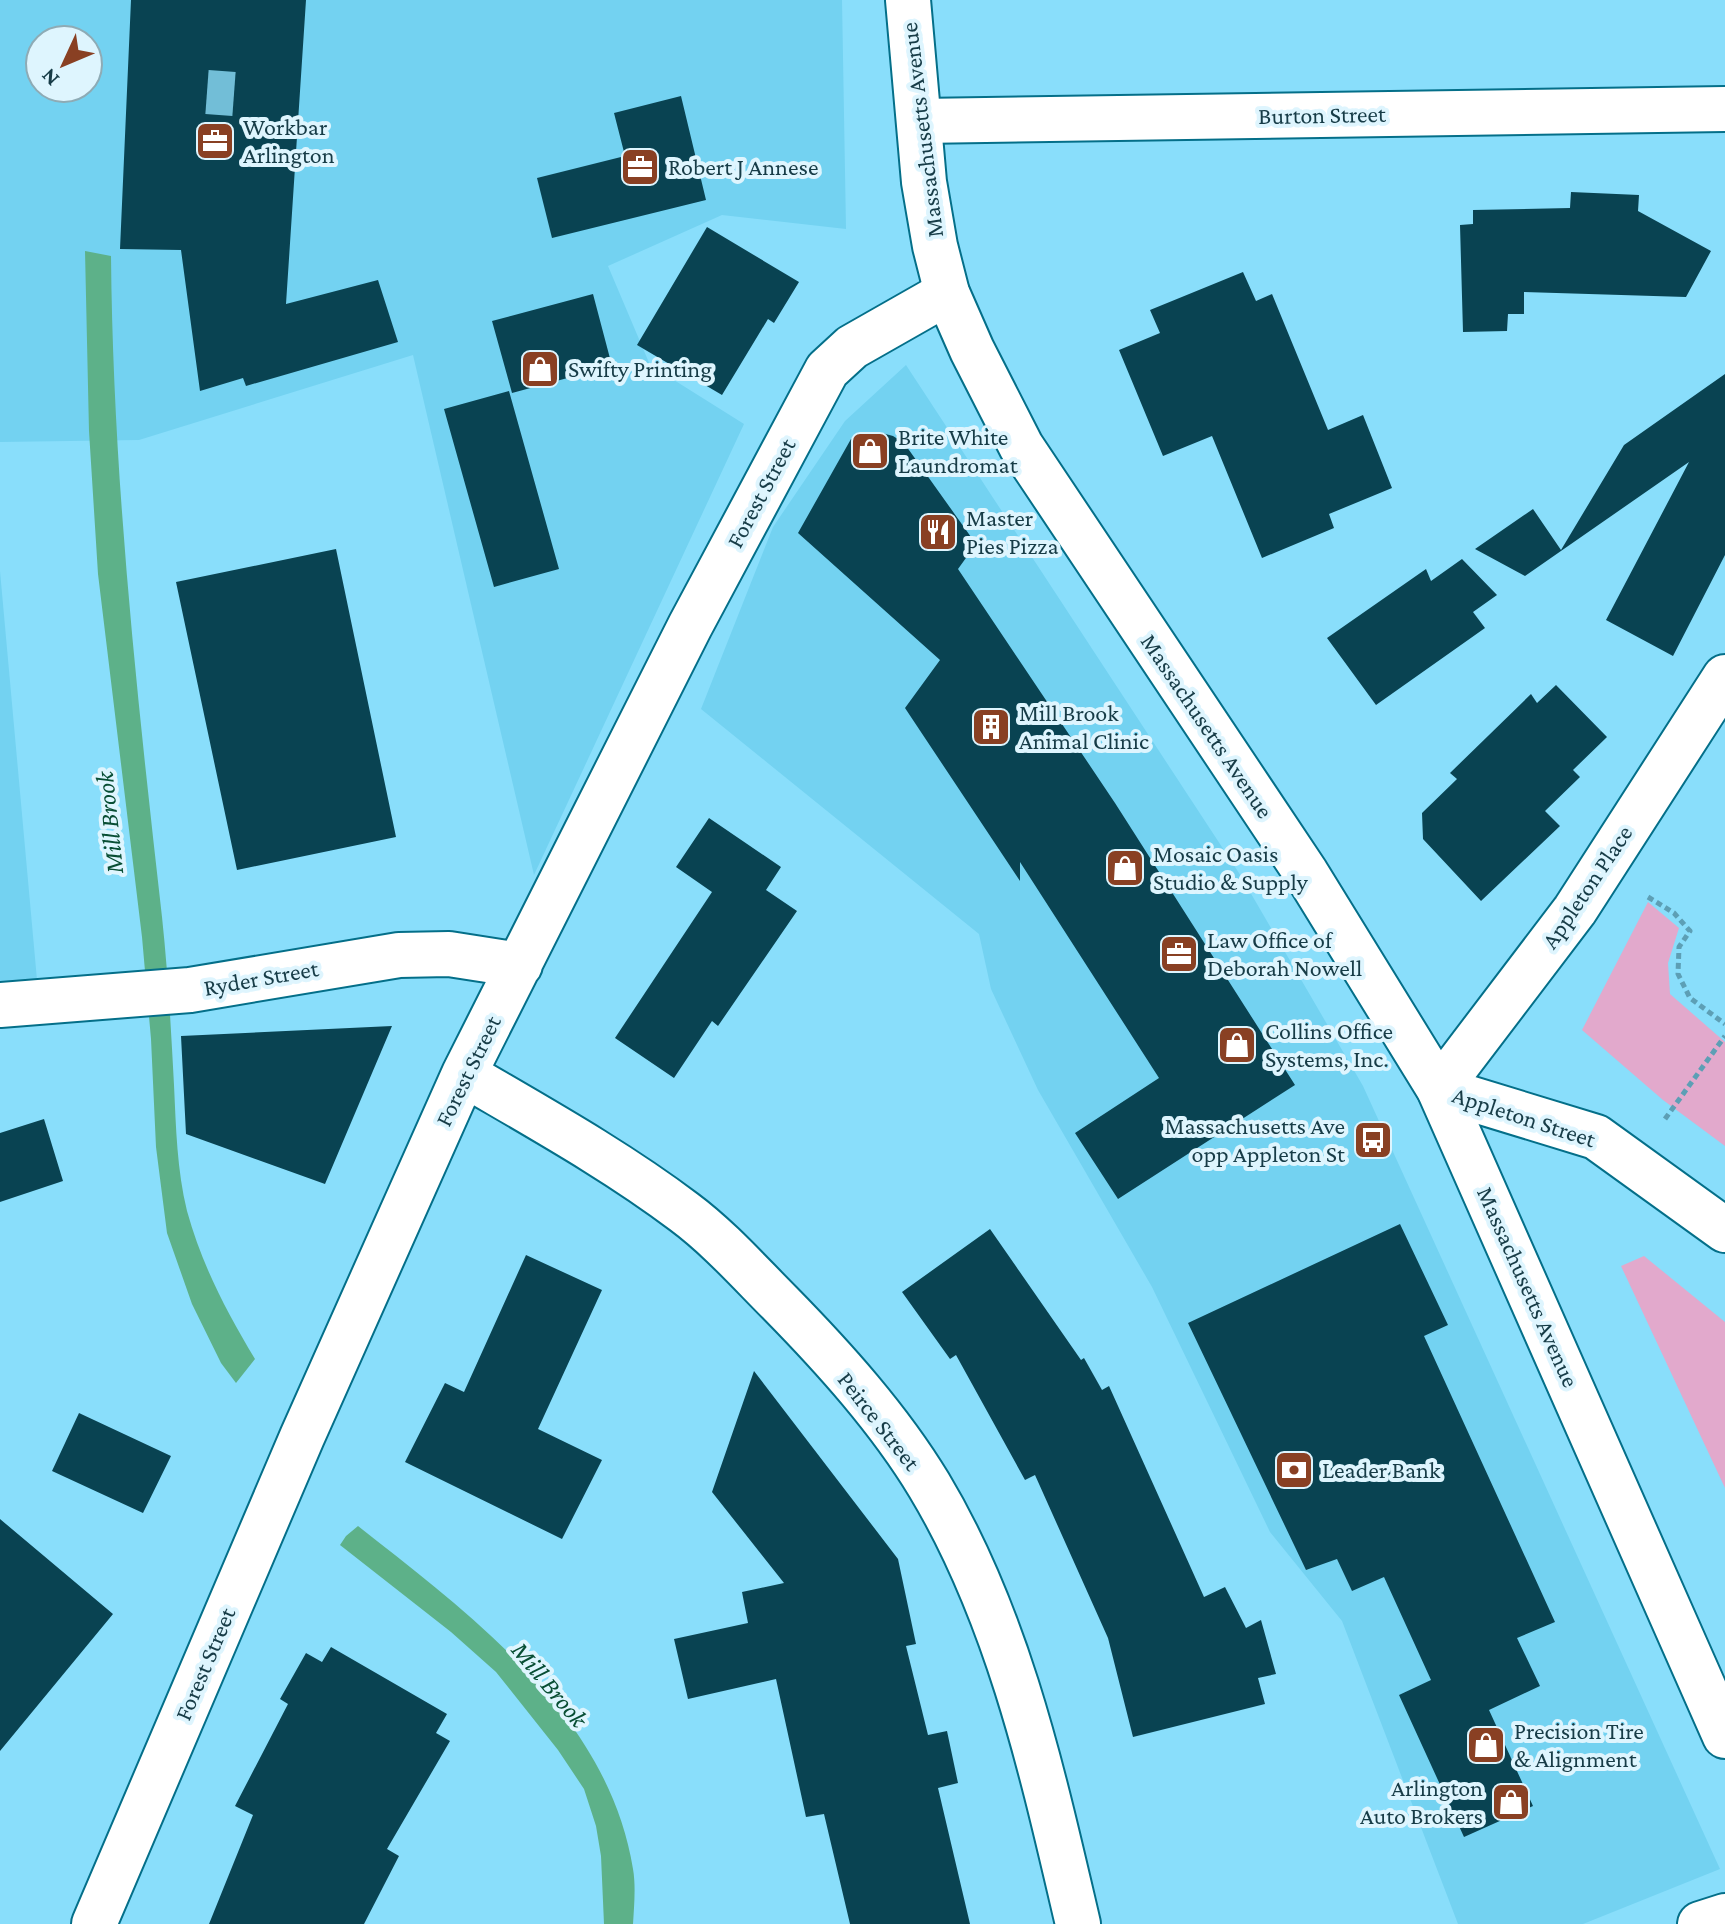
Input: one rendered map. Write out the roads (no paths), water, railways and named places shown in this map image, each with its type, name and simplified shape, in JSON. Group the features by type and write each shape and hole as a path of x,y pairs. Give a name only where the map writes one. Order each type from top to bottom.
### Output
{"street":[{"name":"Massachusetts Avenue","path":"908,0 924,182 935,246 947,293 976,359 1021,446 1306,873 1439,1089 1725,1736"},
{"name":"Burton Street","path":"920,121 1725,109"},
{"name":"Forest Street","path":"94,1924 302,1437 464,1074 683,640 823,377 852,347 947,293"},
{"name":"Appleton Place","path":"1439,1089 1575,910 1725,677"},
{"name":"Ryder Street","path":"0,1005 190,990 399,955 449,954 520,965"},
{"name":"Peirce Street","path":"464,1074 632,1174 687,1214 720,1242 813,1337 903,1446 930,1487 968,1561 1006,1658 1044,1782 1078,1924"},
{"name":"Appleton Street","path":"1439,1089 1596,1137 1725,1230"},
{"path":"1700,1924 1725,1916"}],"tunnel":[{"path":"207,92 234,94"}],"place":[{"name":"Workbar Arlington","path":"215,141"},
{"name":"Robert J Annese","path":"640,167"},
{"name":"Swifty Printing","path":"540,369"},
{"name":"Brite White Laundromat","path":"870,451"},
{"name":"Master Pies Pizza","path":"938,532"},
{"name":"Mill Brook Animal Clinic","path":"991,727"},
{"name":"Mosaic Oasis Studio & Supply","path":"1125,868"},
{"name":"Law Office of Deborah Nowell","path":"1179,954"},
{"name":"Collins Office Systems, Inc.","path":"1237,1045"},
{"name":"Massachusetts Ave opp Appleton St","path":"1373,1140"},
{"name":"Leader Bank","path":"1294,1470"},
{"name":"Precision Tire & Alignment","path":"1486,1745"},
{"name":"Arlington Auto Brokers","path":"1511,1802"}],"water label":[{"name":"Mill Brook","path":"109,823"},
{"name":"Mill Brook","path":"550,1684"}]}
